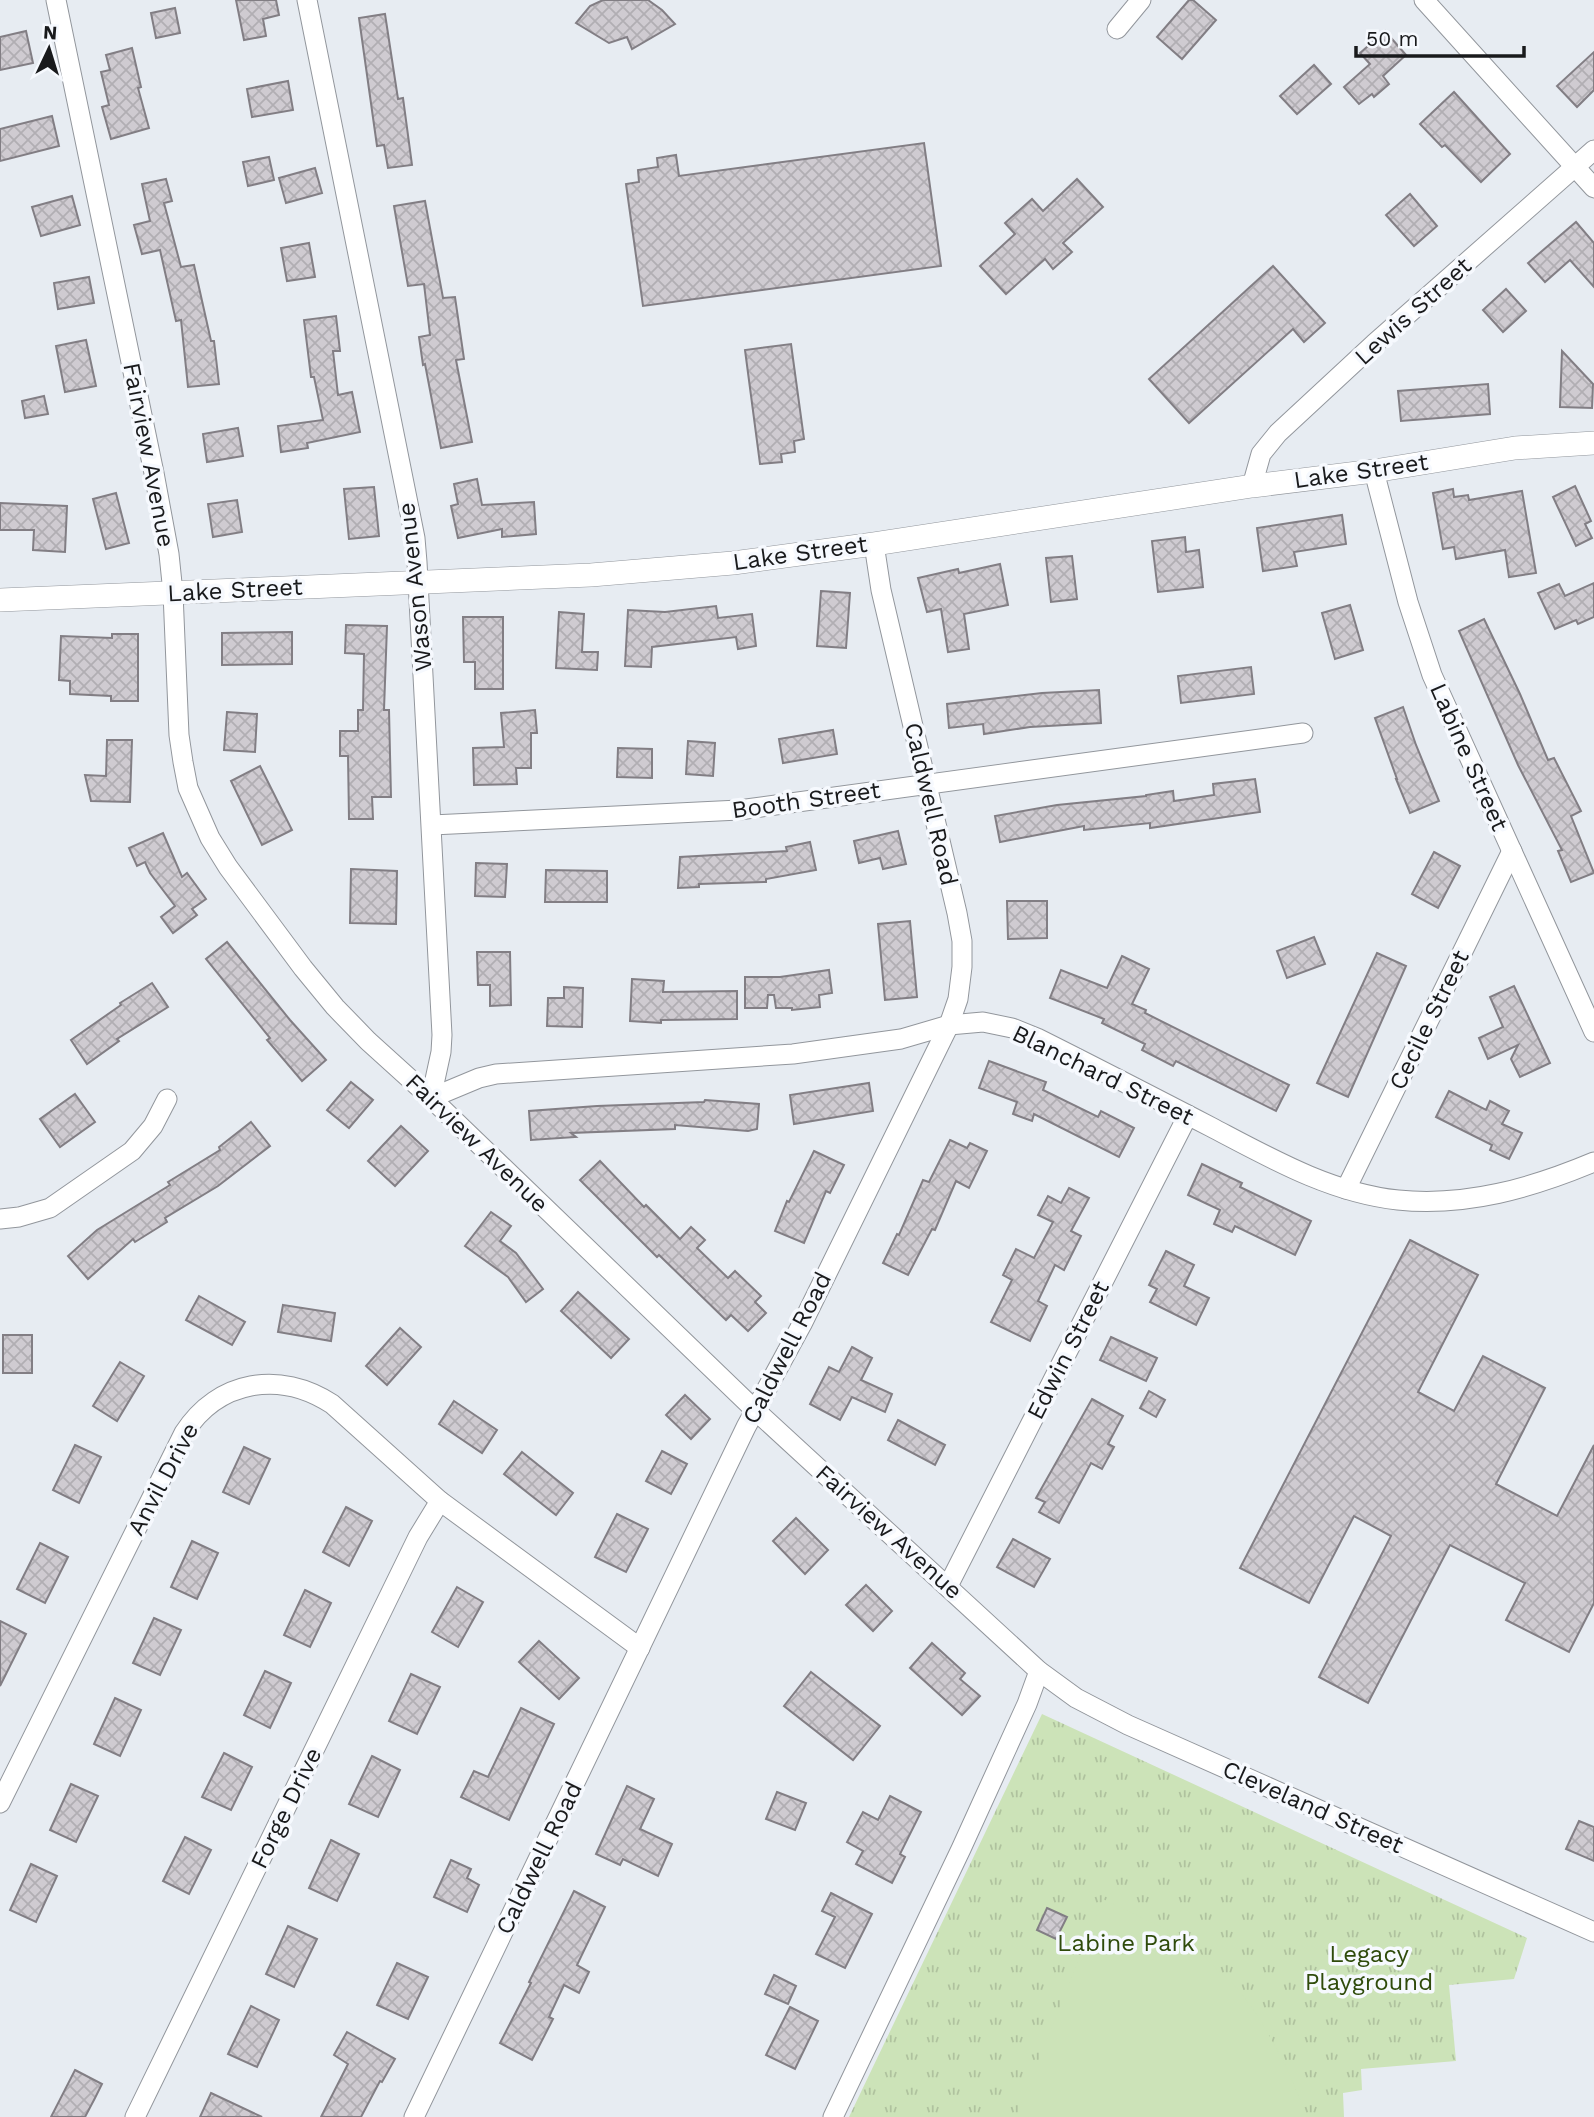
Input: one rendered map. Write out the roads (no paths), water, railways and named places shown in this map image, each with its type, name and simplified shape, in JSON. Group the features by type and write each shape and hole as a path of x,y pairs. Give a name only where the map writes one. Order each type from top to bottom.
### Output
{"street":[{"name":"Fairview Avenue","path":"56,0 169,554 179,735 183,762 188,788 210,838 228,867 303,968 368,1041 431,1098 755,1410 1039,1671"},
{"name":"Wason Avenue","path":"306,0 415,538 442,1035 431,1098"},
{"path":"1117,29 1141,0"},
{"path":"1424,0 1594,188"},
{"name":"Lewis Street","path":"1252,486 1261,454 1278,433 1374,344 1594,150"},
{"name":"Lake Street","path":"0,600 591,575 733,563 1252,486 1374,471 1515,448 1594,443"},
{"name":"Labine Street","path":"1374,471 1408,602 1432,675 1594,1032"},
{"name":"Caldwell Road","path":"414,2117 755,1410 814,1299 949,1026 958,999 962,941 881,590 874,544"},
{"name":"Booth Street","path":"432,825 740,810 1303,733"},
{"name":"Cecile Street","path":"1346,1189 1512,851"},
{"name":"Blanchard Street","path":"431,1098 479,1078 496,1074 793,1054 901,1039 949,1026 983,1022 1012,1028 1037,1038 1277,1161 1346,1189 1400,1200 1466,1199 1518,1190 1554,1179 1594,1162"},
{"path":"0,1219 19,1217 50,1208 132,1151 153,1126 167,1098"},
{"name":"Edwin Street","path":"948,1586 1188,1115"},
{"name":"Anvil Drive","path":"0,1803 184,1433 196,1416 212,1401 241,1388 261,1384 290,1386 312,1393 332,1404 440,1501 640,1648"},
{"name":"Forge Drive","path":"135,2117 418,1537 440,1501"},
{"path":"833,2117 966,1837 1027,1704 1039,1671"},
{"name":"Cleveland Street","path":"1039,1671 1076,1698 1128,1725 1594,1932"}],"park label":[{"name":"Labine Park","path":"1126,1943"},
{"name":"Legacy Playground","path":"1369,1968"}]}
